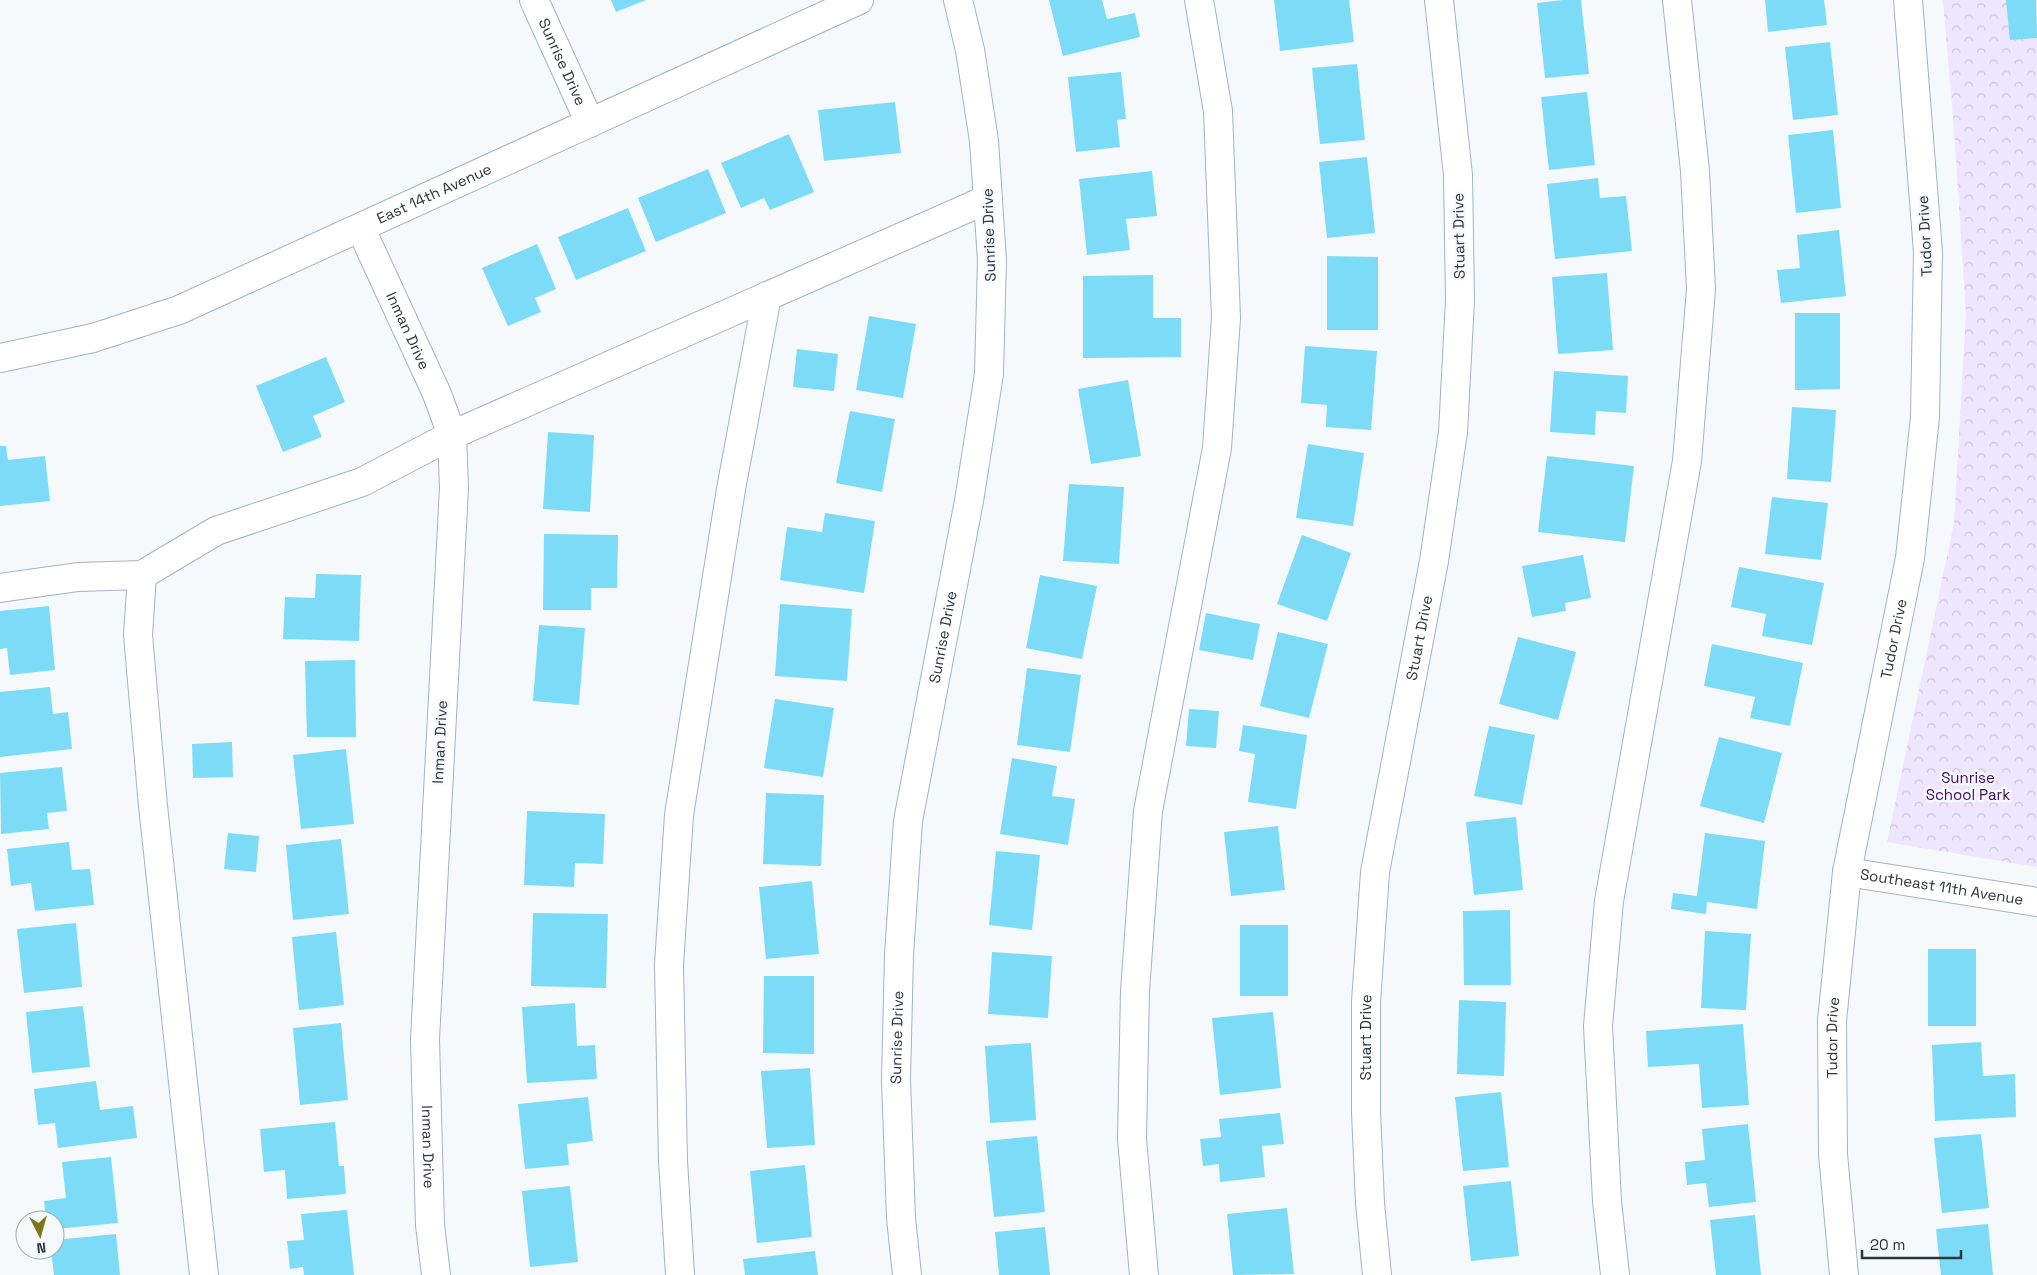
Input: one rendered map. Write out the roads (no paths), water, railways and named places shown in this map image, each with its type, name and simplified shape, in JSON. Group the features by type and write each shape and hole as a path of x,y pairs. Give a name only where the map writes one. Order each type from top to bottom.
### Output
{"street":[{"name":"Sunrise Drive","path":"534,0 590,123"},
{"name":"East 14th Avenue","path":"0,358 93,338 179,310 361,229 859,0"},
{"name":"Sunrise Drive","path":"907,1275 901,1218 896,1080 899,955 908,821 969,501 989,374 992,260 984,141 970,50 958,0"},
{"path":"1144,1275 1132,1139 1135,992 1148,812 1217,448 1226,318 1218,111 1199,0"},
{"name":"Stuart Drive","path":"1377,1275 1370,1203 1366,1112 1366,1002 1375,872 1434,561 1445,487 1453,432 1460,300 1458,175 1439,0"},
{"path":"1615,1275 1607,1200 1598,1026 1608,911 1687,461 1701,289 1695,171 1677,0"},
{"name":"Tudor Drive","path":"1844,1275 1833,1154 1832,1021 1847,872 1910,558 1925,417 1928,252 1908,0"},
{"path":"0,588 78,577 142,575 216,531 362,482 452,435 988,199"},
{"name":"Inman Drive","path":"361,229 437,394 452,435 454,488 425,1039 430,1225 436,1275"},
{"path":"680,1275 673,1161 669,964 679,815 731,489 768,296"},
{"path":"142,575 138,635 154,816 204,1275"},
{"name":"Southeast 11th Avenue","path":"1847,872 2037,902"}],"park label":[{"name":"Sunrise School Park","path":"1968,786"}]}
